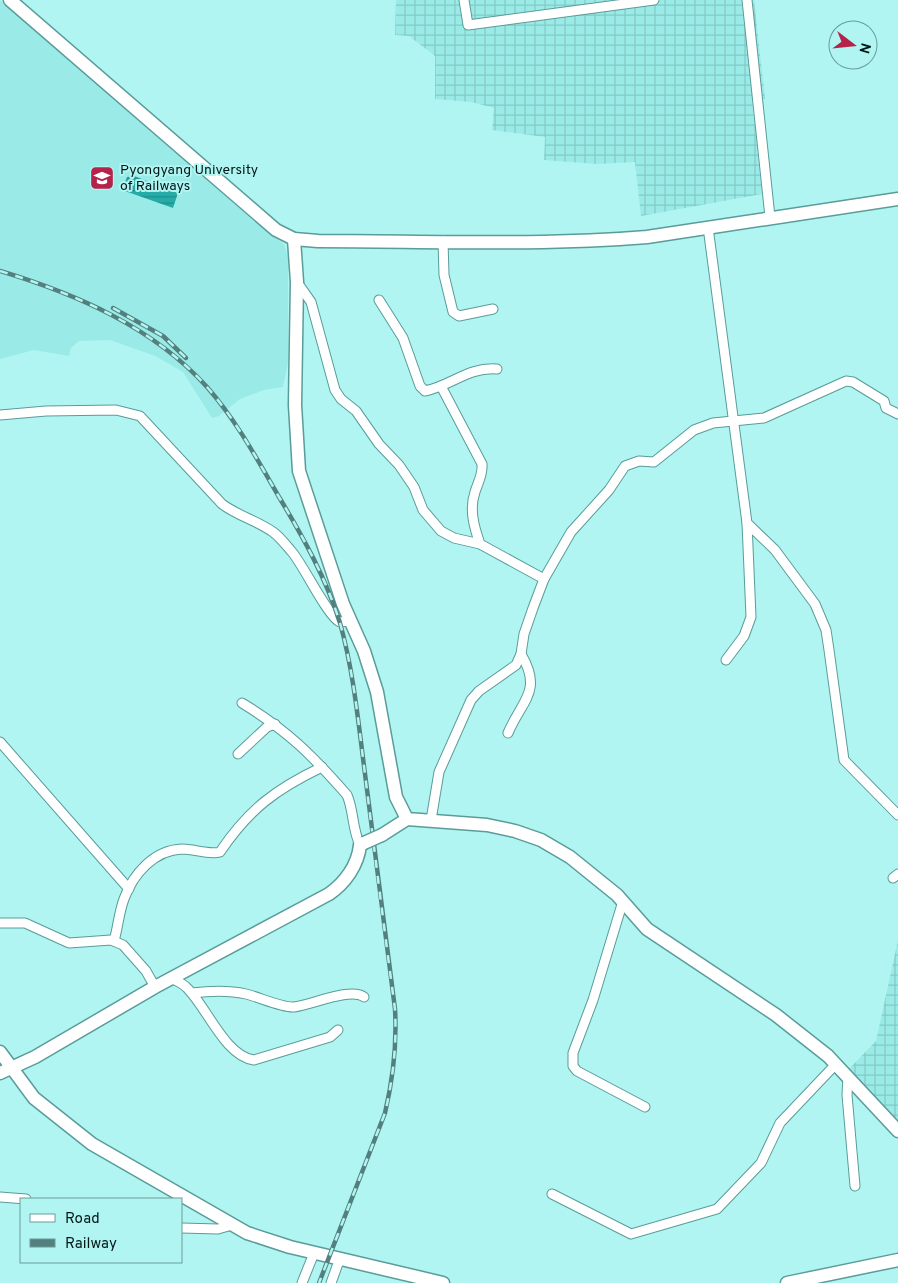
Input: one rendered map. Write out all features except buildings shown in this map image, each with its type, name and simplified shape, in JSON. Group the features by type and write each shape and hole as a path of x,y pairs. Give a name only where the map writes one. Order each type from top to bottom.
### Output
{"street":[{"path":"10,0 276,230 294,239 318,241 560,243 606,241 647,237 898,199"},
{"path":"464,0 468,25 654,0"},
{"path":"747,0 770,217"},
{"path":"708,227 732,421 747,523 751,617 744,636 726,660"},
{"path":"294,239 297,282 295,405 299,471 317,529 350,621 364,651 377,692 396,796 407,819"},
{"path":"443,241 444,275 452,312 459,316 493,309"},
{"path":"297,282 311,302 335,390 341,399 356,412 379,444 399,465 434,525 454,538 480,544 544,579"},
{"path":"379,300 403,338 420,386 425,391 442,388 462,374 483,368 498,369"},
{"path":"431,820 439,772 471,700 478,691 516,665 521,654 524,634 544,579 571,532 609,490 624,466 639,461 654,462 694,430 713,423 764,418 846,381 853,382 884,401 886,408 898,414"},
{"path":"442,388 482,464 483,471 472,503 473,525 480,544"},
{"path":"0,415 116,410 140,416 222,504 237,515 275,533 293,554 335,620 340,622 350,621"},
{"path":"747,523 775,550 815,604 826,630 830,650 844,760 898,815"},
{"path":"508,733 529,696 532,686 528,666 521,654"},
{"path":"242,703 275,724 300,744 347,795 352,806 355,836 362,844"},
{"path":"238,754 267,727 275,724"},
{"path":"0,742 129,889"},
{"path":"114,941 124,900 144,867 165,851 181,849 220,852 250,813 274,792 322,767"},
{"path":"5,1070 35,1057 171,978 339,887 356,861 362,844 382,835 407,819 431,820 487,825 514,830 542,840 591,872 623,901 647,929 776,1015 836,1064 898,1131"},
{"path":"623,901 594,1000 573,1053 573,1066 577,1071 645,1106"},
{"path":"0,923 24,923 69,943 102,939 114,941 123,945 146,971 155,987"},
{"path":"171,978 192,993 220,1034 248,1060 254,1060 330,1037 338,1030"},
{"path":"192,993 213,991 243,993 291,1008 320,1002 352,992 364,997"},
{"path":"0,1052 5,1070 34,1098 92,1144 247,1233 314,1252 443,1283"},
{"path":"552,1194 631,1234 718,1209 761,1163 780,1123 836,1064"},
{"path":"848,1076 855,1186"},
{"path":"0,1197 20,1199"},
{"path":"182,1228 218,1229 232,1225"},
{"path":"302,1283 314,1252"},
{"path":"331,1283 340,1258"},
{"path":"788,1283 898,1260"}],"shaded area":[{"name":"Pyongyang University of Railways","path":"0,0 266,231 284,244 288,258 288,363 283,387 264,390 240,399 219,416 212,418 183,372 155,356 110,340 79,341 71,348 69,356 34,350 0,359"},
{"path":"396,0 754,0 765,99 752,100 762,194 641,216 635,162 597,164 544,160 545,137 492,130 494,108 471,102 435,99 435,56 409,36 395,35"},
{"path":"134,176 178,193 173,208 122,190 127,177"},
{"path":"898,940 898,1120 849,1069 876,1041"}],"railway":[{"path":"0,271 57,290 112,315 163,347 207,387 246,440 297,527 321,574 340,623 352,676 357,712 395,1009 395,1048 385,1113 319,1283"},
{"path":"113,308 163,336 186,358"}],"place":[{"name":"Pyongyang University of Railways","path":"102,178"}]}
